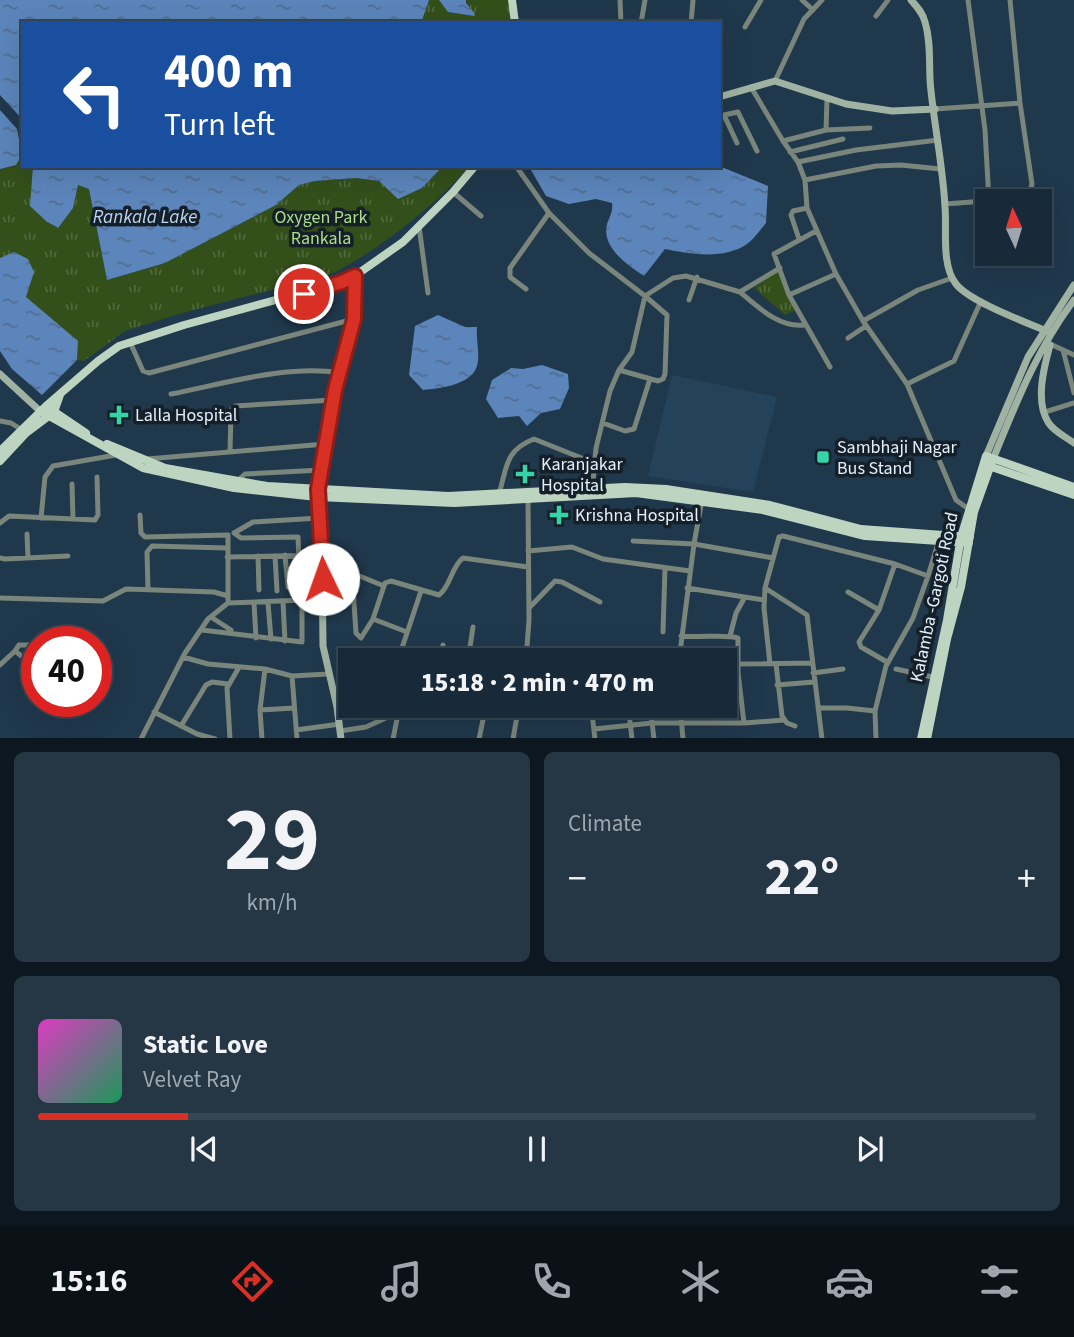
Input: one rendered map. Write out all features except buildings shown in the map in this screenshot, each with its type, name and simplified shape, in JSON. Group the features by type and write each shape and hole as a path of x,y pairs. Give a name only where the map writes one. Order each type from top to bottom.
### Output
{"main road":[{"path":"512,0 515,21"},
{"path":"0,461 40,407 60,394 98,360 130,342 304,294 355,276 403,242 473,168"},
{"path":"0,451 24,431 52,415 60,394"},
{"path":"40,407 116,455 143,468 174,477 234,488 454,503 579,489 592,492"},
{"path":"52,415 139,459 182,473 236,482 318,493 448,496 666,489 703,497 770,505 861,528 965,540"},
{"path":"988,461 1074,487"},
{"path":"988,461 1074,495"},
{"name":"Kalamba -Gargoti Road","path":"921,738 961,587 965,540 971,511 988,461"},
{"path":"927,738 936,678"}],"street":[{"path":"620,0 621,21"},
{"path":"641,21 645,0"},
{"path":"691,21 693,0"},
{"path":"745,27 761,0"},
{"path":"802,0 813,10"},
{"path":"775,81 804,19 822,0"},
{"path":"876,16 888,0"},
{"path":"911,0 925,20 945,204 948,265 952,278 960,288 981,301 1048,332"},
{"path":"968,0 982,106 988,189"},
{"path":"1010,0 1032,189"},
{"path":"721,96 775,81 827,99 892,111 1020,103"},
{"path":"751,87 798,162 806,180 807,208 836,274 864,323 907,384 956,500 971,511"},
{"path":"826,130 827,99"},
{"path":"737,143 722,115 738,112 757,151"},
{"path":"783,141 826,130 870,128"},
{"path":"790,152 844,139"},
{"path":"798,162 856,150 938,140"},
{"path":"806,180 876,166 901,165 940,169"},
{"path":"517,168 549,213 589,253 667,315 663,379 658,381 619,370"},
{"path":"453,192 481,216"},
{"path":"945,204 975,202"},
{"path":"799,239 791,215 793,211 807,208"},
{"path":"526,289 510,277 510,268 549,213"},
{"path":"419,226 428,293"},
{"path":"816,232 775,254 789,295 804,326 830,366"},
{"path":"740,292 780,268"},
{"path":"789,295 836,274"},
{"path":"340,731 321,629 323,599 318,493 333,400 354,319 355,276"},
{"path":"689,300 697,277"},
{"path":"592,492 594,463 610,391 619,370 632,352 645,296 673,278 697,277 740,292 770,315 790,324 804,326"},
{"path":"848,338 864,323 905,296 952,278"},
{"name":"Kalamba -Gargoti Road","path":"988,461 1030,369 1048,343 1048,332 1073,290"},
{"name":"Kalamba -Gargoti Road","path":"988,461 1028,357 1074,300"},
{"path":"907,384 954,361 981,301"},
{"path":"130,342 143,371 149,373 354,319"},
{"path":"1074,355 1048,343 1041,378 1045,412 1051,426 1074,443"},
{"path":"1063,350 1074,393"},
{"path":"171,394 268,376 317,370 340,373"},
{"path":"0,374 40,407"},
{"path":"603,423 625,431 634,429 649,379"},
{"path":"230,452 231,410 235,406 333,400"},
{"path":"1045,412 1074,403"},
{"path":"0,421 11,423 24,431"},
{"path":"499,494 512,452 520,444 534,439 594,463"},
{"path":"139,459 325,444"},
{"path":"41,518 45,477 53,466 116,455"},
{"path":"236,482 245,474 322,470"},
{"path":"0,523 9,516 98,518 97,477"},
{"path":"72,484 73,519"},
{"path":"527,648 528,494"},
{"path":"680,648 687,587 703,497"},
{"path":"140,515 141,533 145,537 231,534 241,538 297,536 300,587"},
{"path":"141,738 183,657 211,617 228,600 227,548 231,534 253,522 319,518"},
{"path":"27,534 28,558"},
{"path":"784,720 764,600 779,537 895,564 928,576"},
{"path":"876,738 875,711 887,662 913,618 939,539"},
{"path":"633,541 694,544 773,558"},
{"path":"148,590 149,547 227,548"},
{"path":"528,551 572,547 603,559 690,571"},
{"path":"258,555 259,590"},
{"path":"275,555 277,590"},
{"path":"285,555 288,587"},
{"path":"227,557 322,555"},
{"path":"0,558 68,556"},
{"path":"384,586 352,573 358,638 362,638 373,619 386,583 391,582 436,595 442,594 457,563 463,558 528,567"},
{"path":"887,662 859,645 879,610 895,564"},
{"path":"663,632 665,568"},
{"path":"529,608 558,580 600,602"},
{"path":"687,587 764,600"},
{"path":"0,598 103,601 126,589 214,592 228,600 254,603 354,598"},
{"path":"765,589 807,615 822,738"},
{"path":"402,648 421,591"},
{"path":"848,592 879,610"},
{"path":"730,636 736,613 745,597"},
{"path":"202,630 302,642 302,601"},
{"path":"279,639 282,602"},
{"path":"254,603 256,638"},
{"path":"268,603 279,639"},
{"path":"211,617 231,629"},
{"path":"373,619 407,632"},
{"path":"470,648 473,627"},
{"path":"681,636 738,638 738,672 744,723"},
{"path":"0,666 21,645"},
{"path":"15,651 21,656"},
{"path":"183,657 237,669 265,669 292,676 328,674"},
{"path":"738,664 811,663"},
{"path":"230,738 228,684 237,669"},
{"path":"262,738 260,710 265,669"},
{"path":"813,673 843,669"},
{"path":"896,669 936,678"},
{"path":"292,676 297,738"},
{"path":"778,685 814,681"},
{"path":"181,726 206,685 212,682 228,684"},
{"path":"260,710 294,708"},
{"path":"818,708 875,711"},
{"path":"154,712 181,726 215,738"},
{"path":"296,730 340,731 366,727 388,718"},
{"path":"393,738 397,718"},
{"path":"479,738 483,718"},
{"path":"513,738 517,718"},
{"path":"593,718 595,738"},
{"path":"629,718 632,738"},
{"path":"651,718 654,738"},
{"path":"681,718 683,738"},
{"path":"594,729 652,723 784,720 795,726"}],"shaded area":[{"path":"672,375 777,397 753,492 648,476"}],"green space":[{"path":"429,0 439,0 448,12 473,16 466,0 512,0 515,21 422,21"},
{"name":"Oxygen Park Rankala","path":"21,158 21,168 32,168 31,171 73,208 78,185 89,189 107,280 165,263 276,205 299,185 356,178 379,181 399,198 422,188 440,168 468,168 404,227 347,266 329,275 182,313 125,331 84,361 77,360 78,341 25,297 31,283 14,252 0,258 0,169 16,165"},
{"path":"780,268 796,310 785,315 754,288"}],"water":[{"path":"0,0 429,0 422,21 21,21 21,118 0,95"},
{"path":"439,0 466,0 475,14 448,12"},
{"path":"0,110 17,129 21,157 16,165 0,169"},
{"path":"721,167 768,186 766,223 747,244 728,252 696,254 665,249 644,276 617,255 608,241 606,233 612,203 596,199 569,204 546,196 531,170"},
{"name":"Rankala Lake","path":"33,168 441,168 422,188 398,199 379,181 356,178 299,185 276,205 165,263 107,280 89,189 78,185 73,208 58,228 30,206"},
{"path":"14,252 28,259 34,272 26,297 78,341 77,360 42,395 12,369 0,351 0,258"},
{"path":"438,315 465,327 477,327 478,361 476,369 464,380 423,390 409,375 415,326"},
{"path":"542,365 568,374 569,388 560,409 541,413 527,426 519,416 498,418 486,399 492,380 511,368 523,369"}],"place":[{"name":"Lalla Hospital","path":"119,415"},
{"name":"Sambhaji Nagar Bus Stand","path":"823,457"},
{"name":"Karanjakar Hospital","path":"525,474"},
{"name":"Krishna Hospital","path":"559,515"}],"route":[{"path":"304,294 355,276 354,319 329,418 317,497 323,579"}]}
